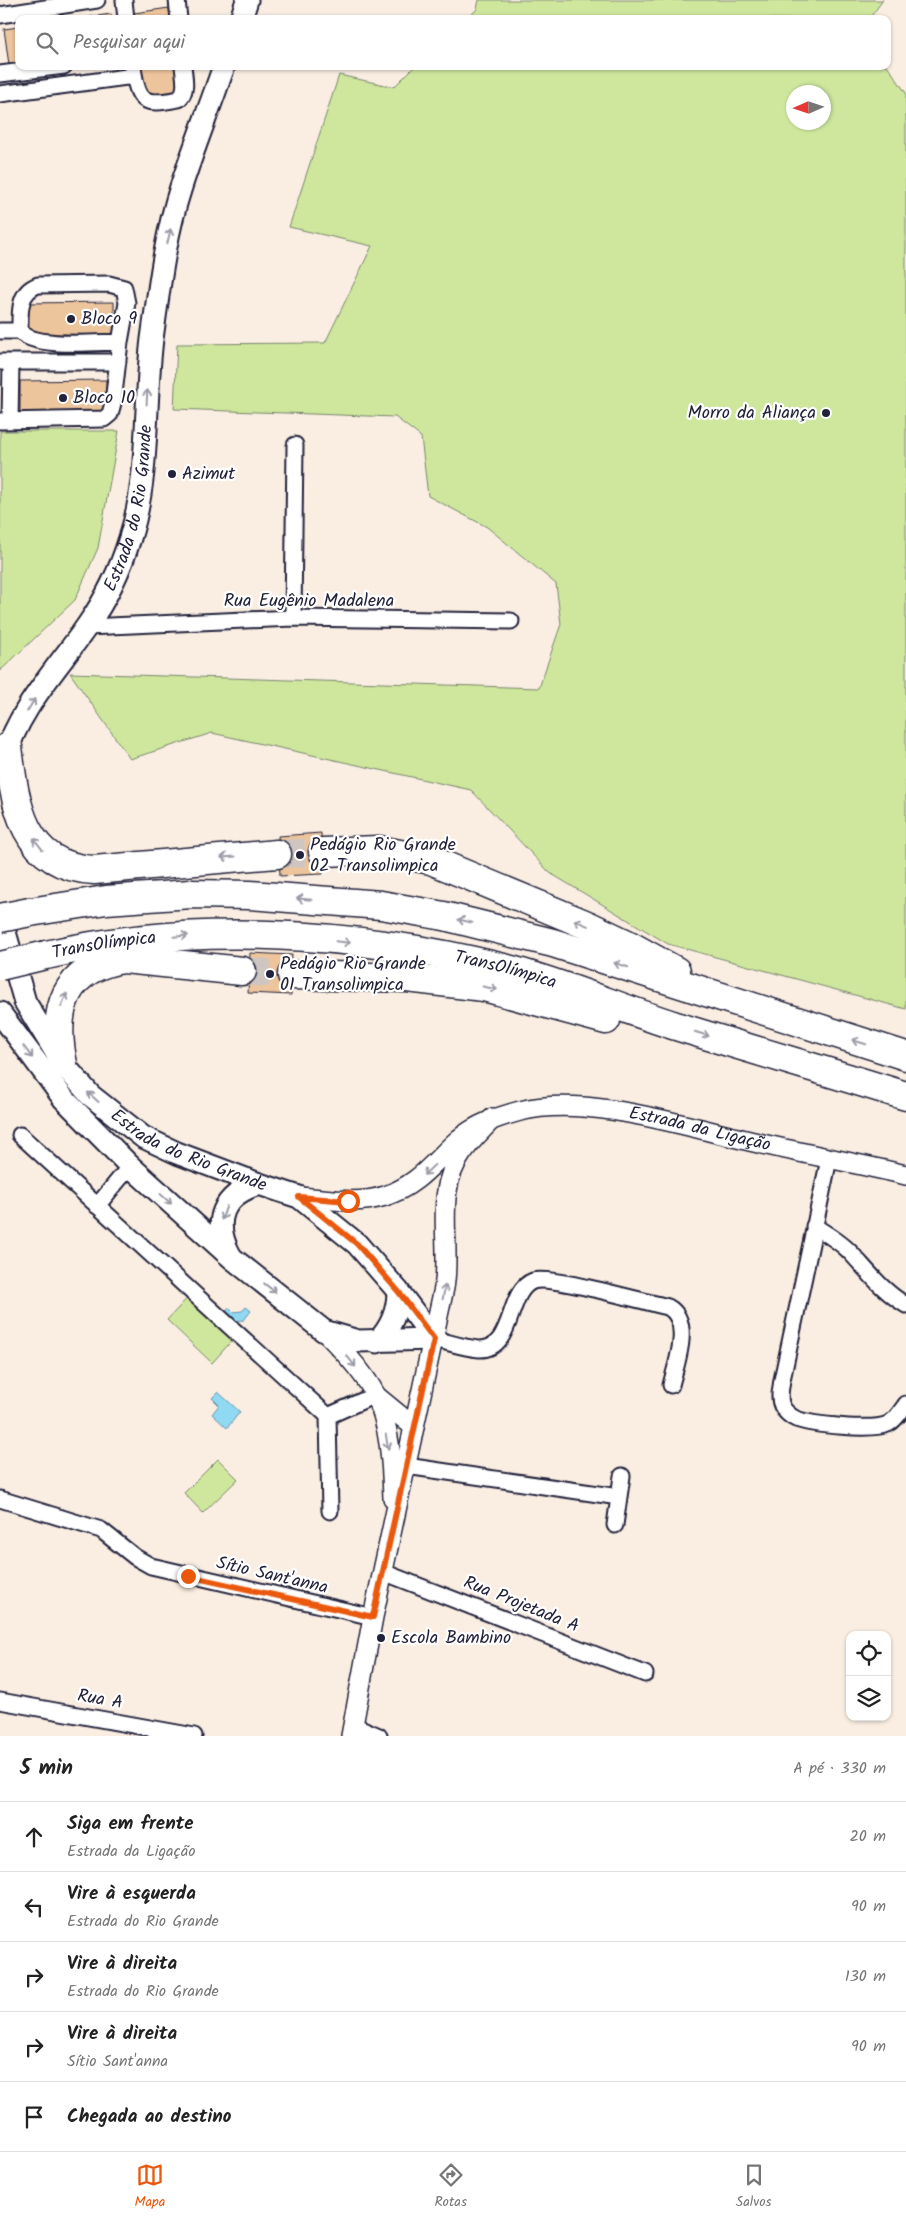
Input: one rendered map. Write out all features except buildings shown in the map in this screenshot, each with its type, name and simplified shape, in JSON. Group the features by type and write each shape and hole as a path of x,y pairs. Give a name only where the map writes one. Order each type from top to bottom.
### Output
{"highway":[{"path":"8,748 12,783 20,815 34,840 47,855 61,864 77,869 94,870 277,854"},
{"path":"323,852 379,850 431,860 629,944 716,996"},
{"path":"0,917 106,900 191,894 250,895 381,905 444,916 553,943 906,1056"},
{"name":"TransOlímpica","path":"0,966 46,954 101,944 186,935 288,936 384,946 505,968 674,1025 906,1096"},
{"path":"63,1064 58,1032 61,1006 68,992 90,970 109,961 124,959 242,972"},
{"path":"292,975 407,978 484,987 646,1028 664,1028 674,1025"}],"main road":[{"path":"242,15 247,0"},
{"name":"Estrada do Rio Grande","path":"0,777 8,748 44,684 87,627 104,617 121,568 131,535 139,497 152,341 165,255 180,189 223,70"},
{"name":"Estrada do Rio Grande","path":"0,917 25,1002 63,1064 90,1095 144,1136 176,1152 259,1184 299,1197 357,1244 398,1291 434,1339"},
{"name":"Estrada do Rio Grande","path":"0,1013 64,1099 130,1166 232,1258 324,1331 358,1341 434,1339"},
{"path":"232,1258 221,1233 223,1213 234,1195 259,1184"},
{"path":"377,1342 393,1318 398,1291"}],"street":[{"path":"0,15 97,0"},
{"path":"124,0 126,15"},
{"path":"177,0 179,15"},
{"path":"0,74 32,70"},
{"path":"0,94 133,71 141,98 154,102 173,100 182,96 185,83 183,70"},
{"path":"20,331 20,311 25,293 30,288 38,286 109,284 120,285 127,292 128,303 120,342 118,362 113,403 107,418 5,421 5,362 118,362"},
{"path":"0,331 20,331 25,336 37,341 120,342"},
{"path":"293,618 295,445"},
{"name":"Rua Eugênio Madalena","path":"104,617 510,621"},
{"name":"Estrada da Ligação","path":"299,1197 348,1201 387,1196 426,1174 460,1139 493,1118 545,1106 571,1106 629,1114 906,1175"},
{"path":"493,1118 462,1153 446,1185 447,1272 434,1339 478,1349 489,1347 500,1340 521,1292 527,1284 534,1280 559,1282 674,1310 679,1318 681,1329 671,1386"},
{"path":"20,1135 328,1416 330,1511"},
{"path":"829,1159 782,1380 780,1396 782,1407 796,1419 850,1427 874,1427 886,1425 895,1420 906,1404"},
{"path":"97,1206 130,1166"},
{"path":"814,1226 834,1238 849,1251 884,1290 906,1305"},
{"name":"Estrada do Rio Grande","path":"324,1331 339,1346 375,1394 387,1437 395,1521"},
{"name":"Estrada do Rio Grande","path":"352,1730 373,1617 434,1339"},
{"path":"328,1416 375,1394 414,1427"},
{"path":"406,1466 619,1497"},
{"path":"615,1525 622,1476"},
{"name":"Sítio Sant'anna","path":"0,1499 101,1530 135,1557 151,1566 373,1617"},
{"name":"Rua Projetada A","path":"383,1572 645,1674"},
{"name":"Rua A","path":"0,1701 194,1736"},
{"path":"352,1730 379,1736"}],"green space":[{"path":"479,0 883,0 872,15 471,15 477,9"},
{"path":"411,70 890,70 906,93 906,1009 668,944 550,873 471,790 212,733 130,759 70,673 539,688 561,624 556,584 487,527 428,496 421,437 395,417 174,409 177,344 325,343 372,246 289,227 339,75 394,87"},
{"path":"0,431 119,431 98,548 75,600 0,671"},
{"path":"191,1294 236,1336 212,1363 167,1320"},
{"path":"218,1459 238,1479 203,1513 184,1493"}],"water":[{"path":"246,1307 251,1311 244,1320 232,1321 224,1314 229,1308 233,1312 242,1311"},
{"path":"218,1392 240,1412 227,1428 212,1414 219,1405 212,1398"}],"tunnel":[{"path":"277,854 323,852"},
{"path":"242,971 292,975"}],"place":[{"name":"Bloco 9","path":"71,319"},
{"name":"Bloco 10","path":"63,398"},
{"name":"Morro da Aliança","path":"826,413"},
{"name":"Azimut","path":"172,474"},
{"name":"Pedágio Rio Grande 02 Transolimpica","path":"300,855"},
{"name":"Pedágio Rio Grande 01 Transolimpica","path":"270,974"},
{"name":"Escola Bambino","path":"381,1638"}],"route":[{"path":"188,1576 373,1617 434,1339 398,1291 357,1244 299,1197 348,1201"}]}
